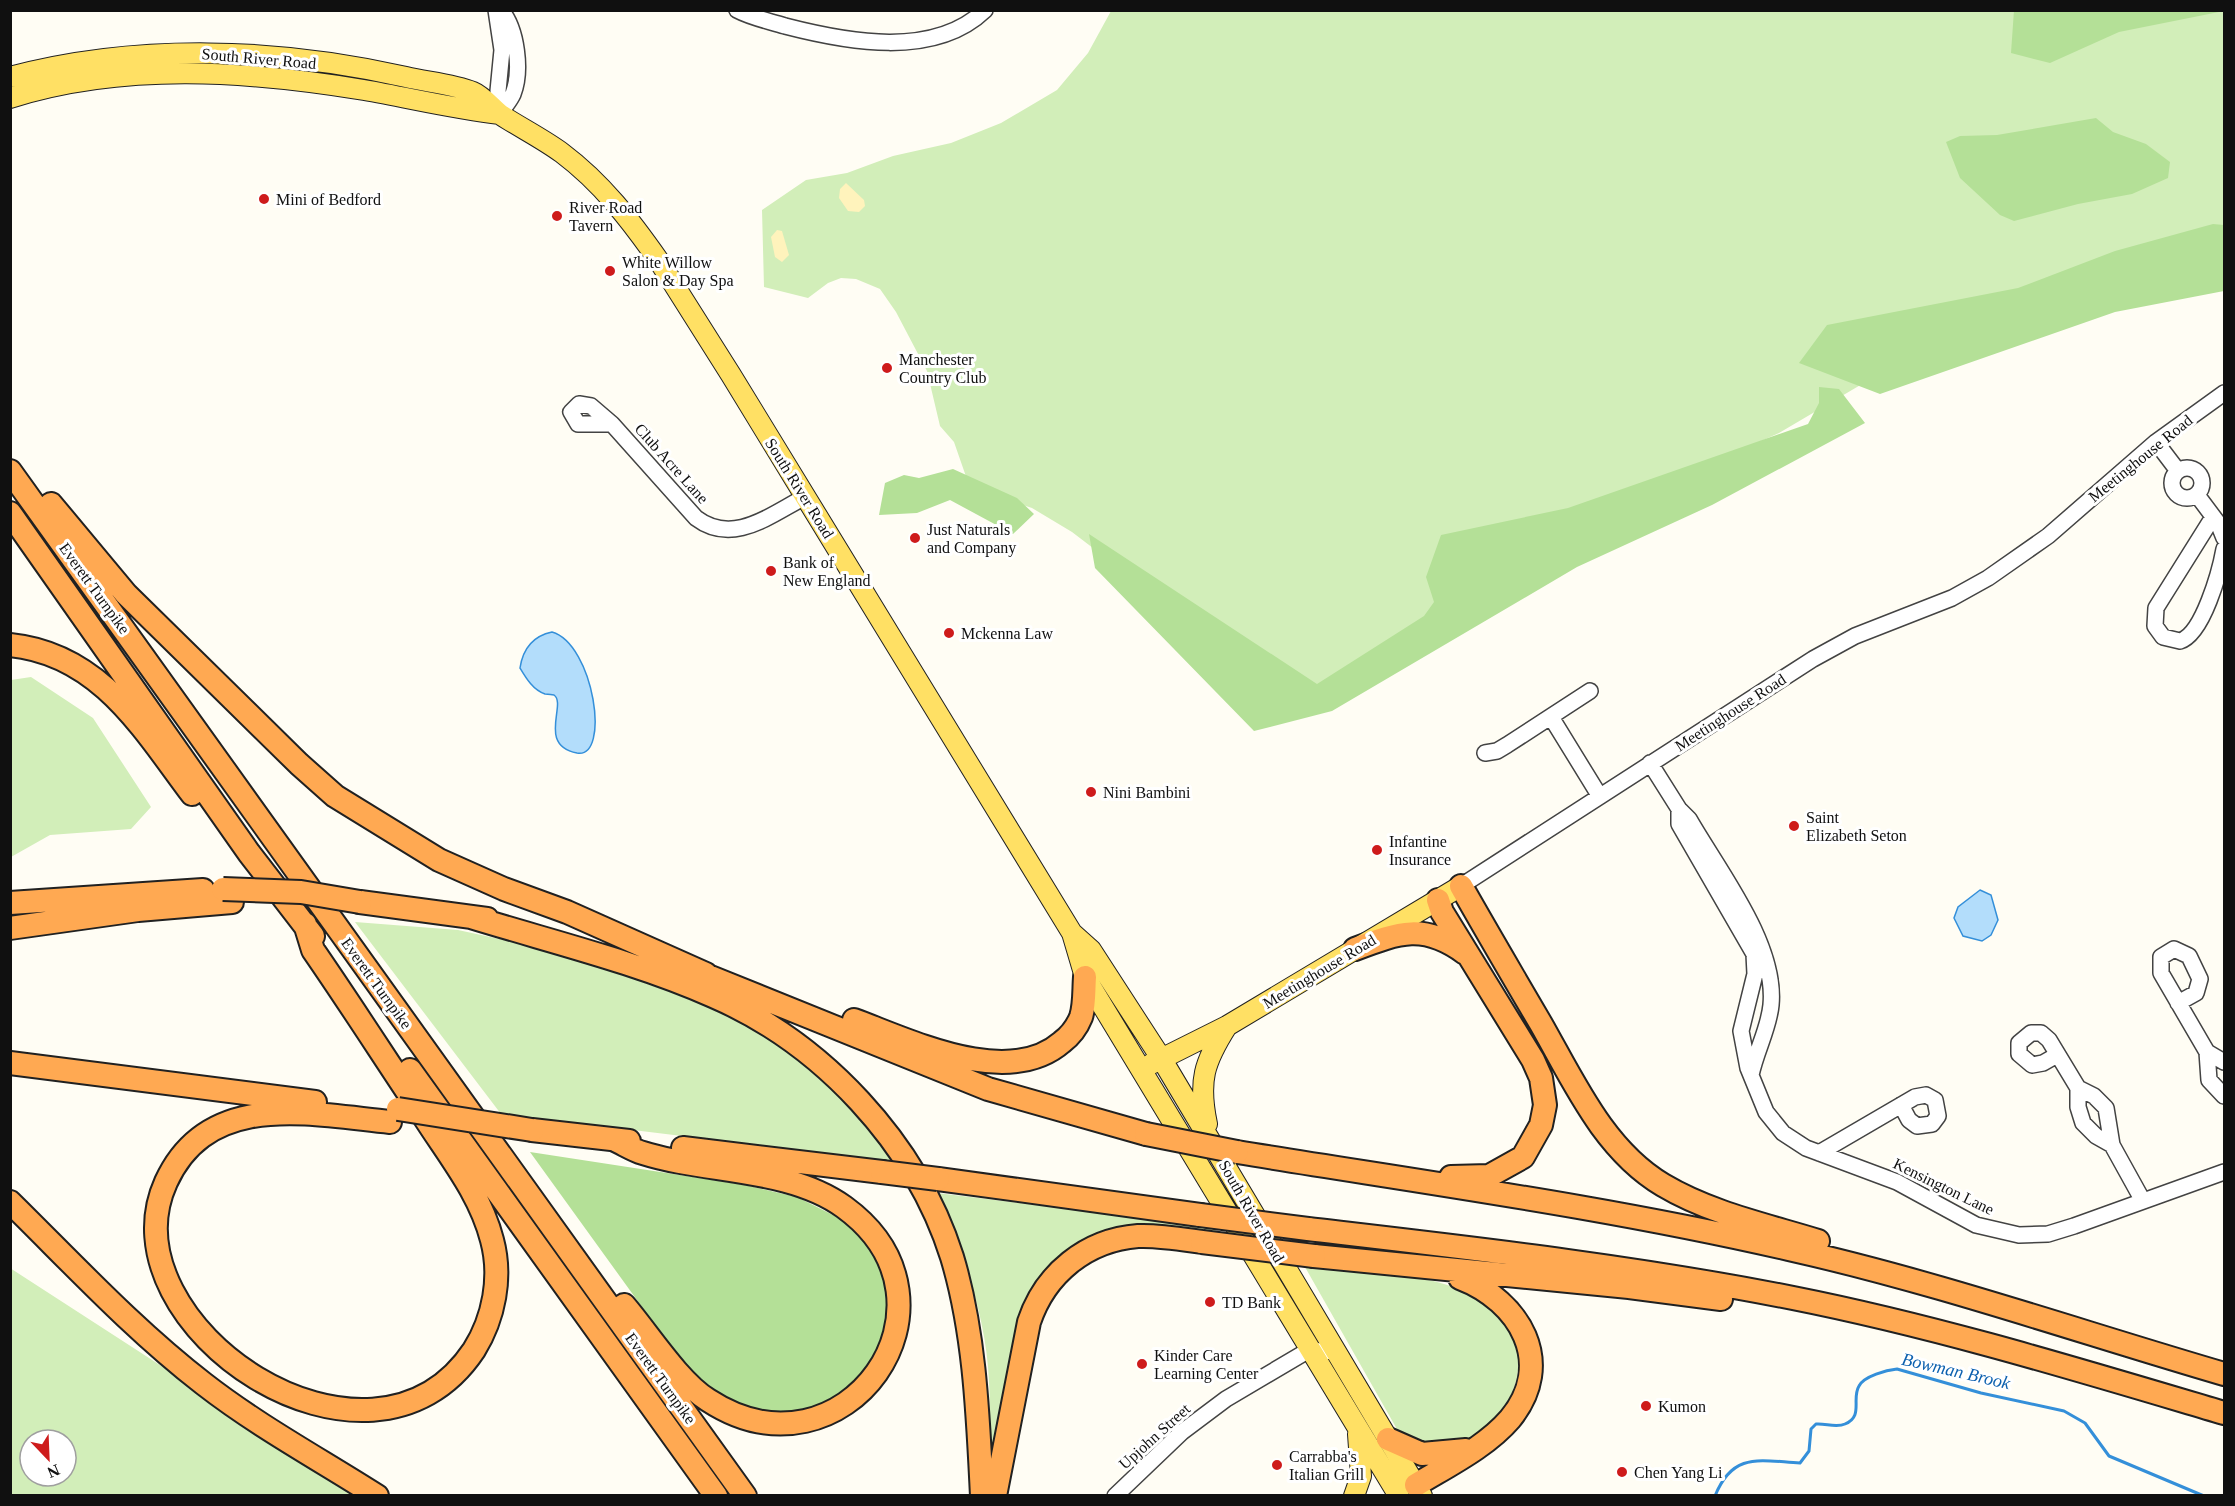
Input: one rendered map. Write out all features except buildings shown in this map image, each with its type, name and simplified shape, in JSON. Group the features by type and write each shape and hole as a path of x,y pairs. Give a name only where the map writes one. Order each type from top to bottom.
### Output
{"highway":[{"path":"10,453 126,594 299,764 335,796 439,860 504,889 567,912 736,987 988,1089 1146,1134 1238,1152 1699,1229 1904,1278 2224,1374"},
{"name":"Everett Turnpike","path":"10,471 745,1496"},
{"name":"Everett Turnpike","path":"10,513 249,853 305,924 716,1496"},
{"path":"10,645 44,652 67,661 112,692 213,821 249,853"},
{"path":"1461,886 1588,1107 1615,1144 1629,1158 1662,1184 1685,1197 1852,1252 1904,1278"},
{"path":"10,903 227,895 360,902 537,926 706,974"},
{"path":"10,928 227,895"},
{"path":"1294,1161 1370,1166 1459,1178 1489,1176 1523,1157 1541,1125 1545,1105 1542,1084 1523,1041 1474,959 1442,912 1438,900"},
{"path":"471,917 646,970 714,996 754,1016 811,1056 871,1115 912,1169 940,1225 952,1258 963,1305 976,1395 982,1496"},
{"path":"305,924 314,950 460,1169 475,1196 492,1239 496,1276 491,1313 482,1336 462,1367 439,1388 412,1403 389,1411 340,1414 315,1410 269,1391 219,1354 195,1326 175,1294 161,1260 156,1236 160,1199 172,1171 190,1146 210,1131 232,1120 266,1113 394,1115 457,1117 532,1130 938,1179 1684,1278 1845,1309 2009,1349 2224,1413"},
{"path":"1355,949 1392,935 1418,932 1453,944 1474,959"},
{"path":"736,987 778,992 942,1052 994,1062 1021,1062 1044,1055 1075,1029 1083,1010 1085,976"},
{"path":"10,1063 312,1102 394,1115"},
{"path":"529,1194 651,1336 687,1383 706,1399 727,1412 763,1422 800,1422 835,1411 865,1389 880,1369 891,1347 898,1311 897,1286 890,1262 878,1240 866,1226 842,1206 785,1182 642,1153 615,1140"},
{"path":"10,1202 121,1312 206,1385 257,1421 377,1496"},
{"path":"995,1496 1034,1306 1049,1281 1086,1251 1121,1238 1161,1237 1314,1256 1629,1287 1749,1302 1966,1345 2009,1349"},
{"path":"1403,1493 1498,1431 1511,1418 1523,1398 1528,1378 1530,1358 1526,1342 1521,1325 1510,1310 1492,1293 1477,1284 1439,1269"},
{"path":"1388,1440 1422,1454 1474,1448"}],"main road":[{"name":"South River Road","path":"10,77 76,62 119,57 206,53 274,57 382,72 474,92 500,114 542,139 582,169 627,217 659,261 731,375 1072,933 1085,976 1314,1358 1357,1429 1403,1493"},
{"name":"South River Road","path":"10,98 66,84 116,76 207,72 366,90 500,114"},
{"name":"Meetinghouse Road","path":"1145,1076 1164,1063 1213,1039 1227,1026 1461,886"},
{"name":"South River Road","path":"1072,933 1090,950 1209,1137 1388,1440 1403,1493"},
{"path":"1209,1137 1203,1097 1204,1071 1227,1026"},
{"path":"1354,1496 1361,1476 1357,1429"}],"street":[{"path":"496,10 502,50 498,91 500,114"},
{"path":"500,114 512,96 517,79 512,31 501,10"},
{"path":"737,10 822,35 884,41 920,40 947,34 971,22 986,10"},
{"name":"Meetinghouse Road","path":"1461,886 1818,656 1855,636 1952,598 1988,578 2048,536 2156,442 2224,393"},
{"name":"Club Acre Lane","path":"612,424 696,518 709,528 724,531 740,529 805,497"},
{"path":"2156,442 2178,471 2172,482 2176,494 2188,498 2197,495 2213,517 2224,538"},
{"path":"2213,517 2156,608 2155,626 2163,637 2180,640 2195,632 2217,578 2224,549"},
{"path":"1485,753 1497,751 1590,691"},
{"path":"1551,717 1599,795"},
{"name":"Kensington Lane","path":"1650,763 1679,809 1691,823 1763,946 1767,958 1771,1007 1750,1077"},
{"name":"Kensington Lane","path":"1679,809 1679,824 1754,954 1755,974 1741,1031 1750,1077 1759,1101 1774,1123 1794,1142 1890,1179 1976,1225 2005,1234 2048,1234 2224,1172"},
{"path":"2178,1003 2207,1052 2209,1080 2224,1096"},
{"path":"2207,1052 2224,1062"},
{"path":"2057,1055 2078,1088 2079,1115 2083,1123 2096,1136 2112,1145"},
{"path":"2078,1088 2094,1096 2106,1108 2112,1145 2143,1202"},
{"path":"1819,1153 1900,1105"},
{"path":"1314,1358 1335,1352"},
{"name":"Upjohn Street","path":"1114,1496 1182,1432 1207,1413 1280,1368 1314,1358"}],"green space":[{"path":"2014,10 2224,11 2119,32 2050,63 2011,53"},
{"name":"Manchester Country Club","path":"1111,11 2224,11 2224,255 1913,354 1779,433 1681,477 1296,703 1072,532 1032,508 970,488 954,442 940,426 927,371 896,312 880,289 856,279 841,278 828,283 808,298 764,287 762,210 806,180 847,173 893,156 951,143 1001,123 1057,90 1088,53"},
{"path":"2096,118 2113,132 2146,144 2170,162 2168,178 2132,194 2078,204 2014,221 2000,215 1960,178 1946,142 1960,136 1997,135"},
{"path":"2213,224 2224,225 2224,291 2115,312 1880,394 1799,363 1827,325 2018,288 2115,251"},
{"path":"1819,387 1839,389 1865,423 1712,505 1577,567 1332,711 1254,731 1095,568 1089,534 1317,684 1424,616 1434,602 1426,577 1441,535 1568,508 1808,424 1819,403"},
{"path":"953,469 1017,498 1034,514 1013,534 950,500 917,513 879,515 885,483 904,475 919,478"},
{"path":"31,677 93,718 151,807 131,829 50,835 11,857 11,680"},
{"path":"355,922 458,930 569,954 673,990 771,1036 856,1112 895,1162 501,1114"},
{"path":"530,1152 745,1185 797,1197 839,1218 870,1244 884,1278 890,1310 879,1354 850,1389 796,1415 752,1415 694,1379"},
{"path":"937,1193 1214,1226 1217,1235 1139,1227 1104,1232 1081,1242 1041,1278 988,1482 990,1394 983,1332 972,1285"},
{"path":"1305,1267 1373,1271 1419,1278 1462,1290 1498,1307 1513,1337 1518,1363 1514,1389 1501,1412 1482,1432 1459,1445 1436,1446 1402,1438"},
{"path":"10,1268 282,1444 369,1495 11,1495"}],"sand":[{"path":"846,183 864,200 865,206 859,212 848,211 839,198 840,189"},
{"path":"777,230 782,231 789,255 782,262 775,257 771,237"}],"water":[{"path":"552,632 567,641 578,657 593,699 595,721 593,738 587,750 577,753 565,749 558,742 555,724 557,700 554,695 537,690 520,668 530,644 539,636"},
{"path":"1980,890 1991,895 1998,920 1991,935 1982,941 1963,936 1954,918 1958,907"}],"waterway":[{"name":"Bowman Brook","path":"1715,1496 1730,1472 1740,1465 1761,1461 1800,1463 1809,1451 1811,1429 1816,1424 1838,1426 1851,1421 1856,1412 1856,1396 1862,1382 1876,1374 1897,1369 1981,1393 2064,1411 2085,1423 2109,1456 2204,1496"}],"place":[{"name":"Mini of Bedford","path":"264,199"},
{"name":"River Road Tavern","path":"557,216"},
{"name":"White Willow Salon & Day Spa","path":"610,271"},
{"name":"Manchester Country Club","path":"887,368"},
{"name":"Just Naturals and Company","path":"915,538"},
{"name":"Bank of New England","path":"771,571"},
{"name":"Mckenna Law","path":"949,633"},
{"name":"Nini Bambini","path":"1091,792"},
{"name":"Saint Elizabeth Seton","path":"1794,826"},
{"name":"Infantine Insurance","path":"1377,850"},
{"name":"TD Bank","path":"1210,1302"},
{"name":"Kinder Care Learning Center","path":"1142,1364"},
{"name":"Kumon","path":"1646,1406"},
{"name":"Carrabba's Italian Grill","path":"1277,1465"},
{"name":"Chen Yang Li","path":"1622,1472"}]}
